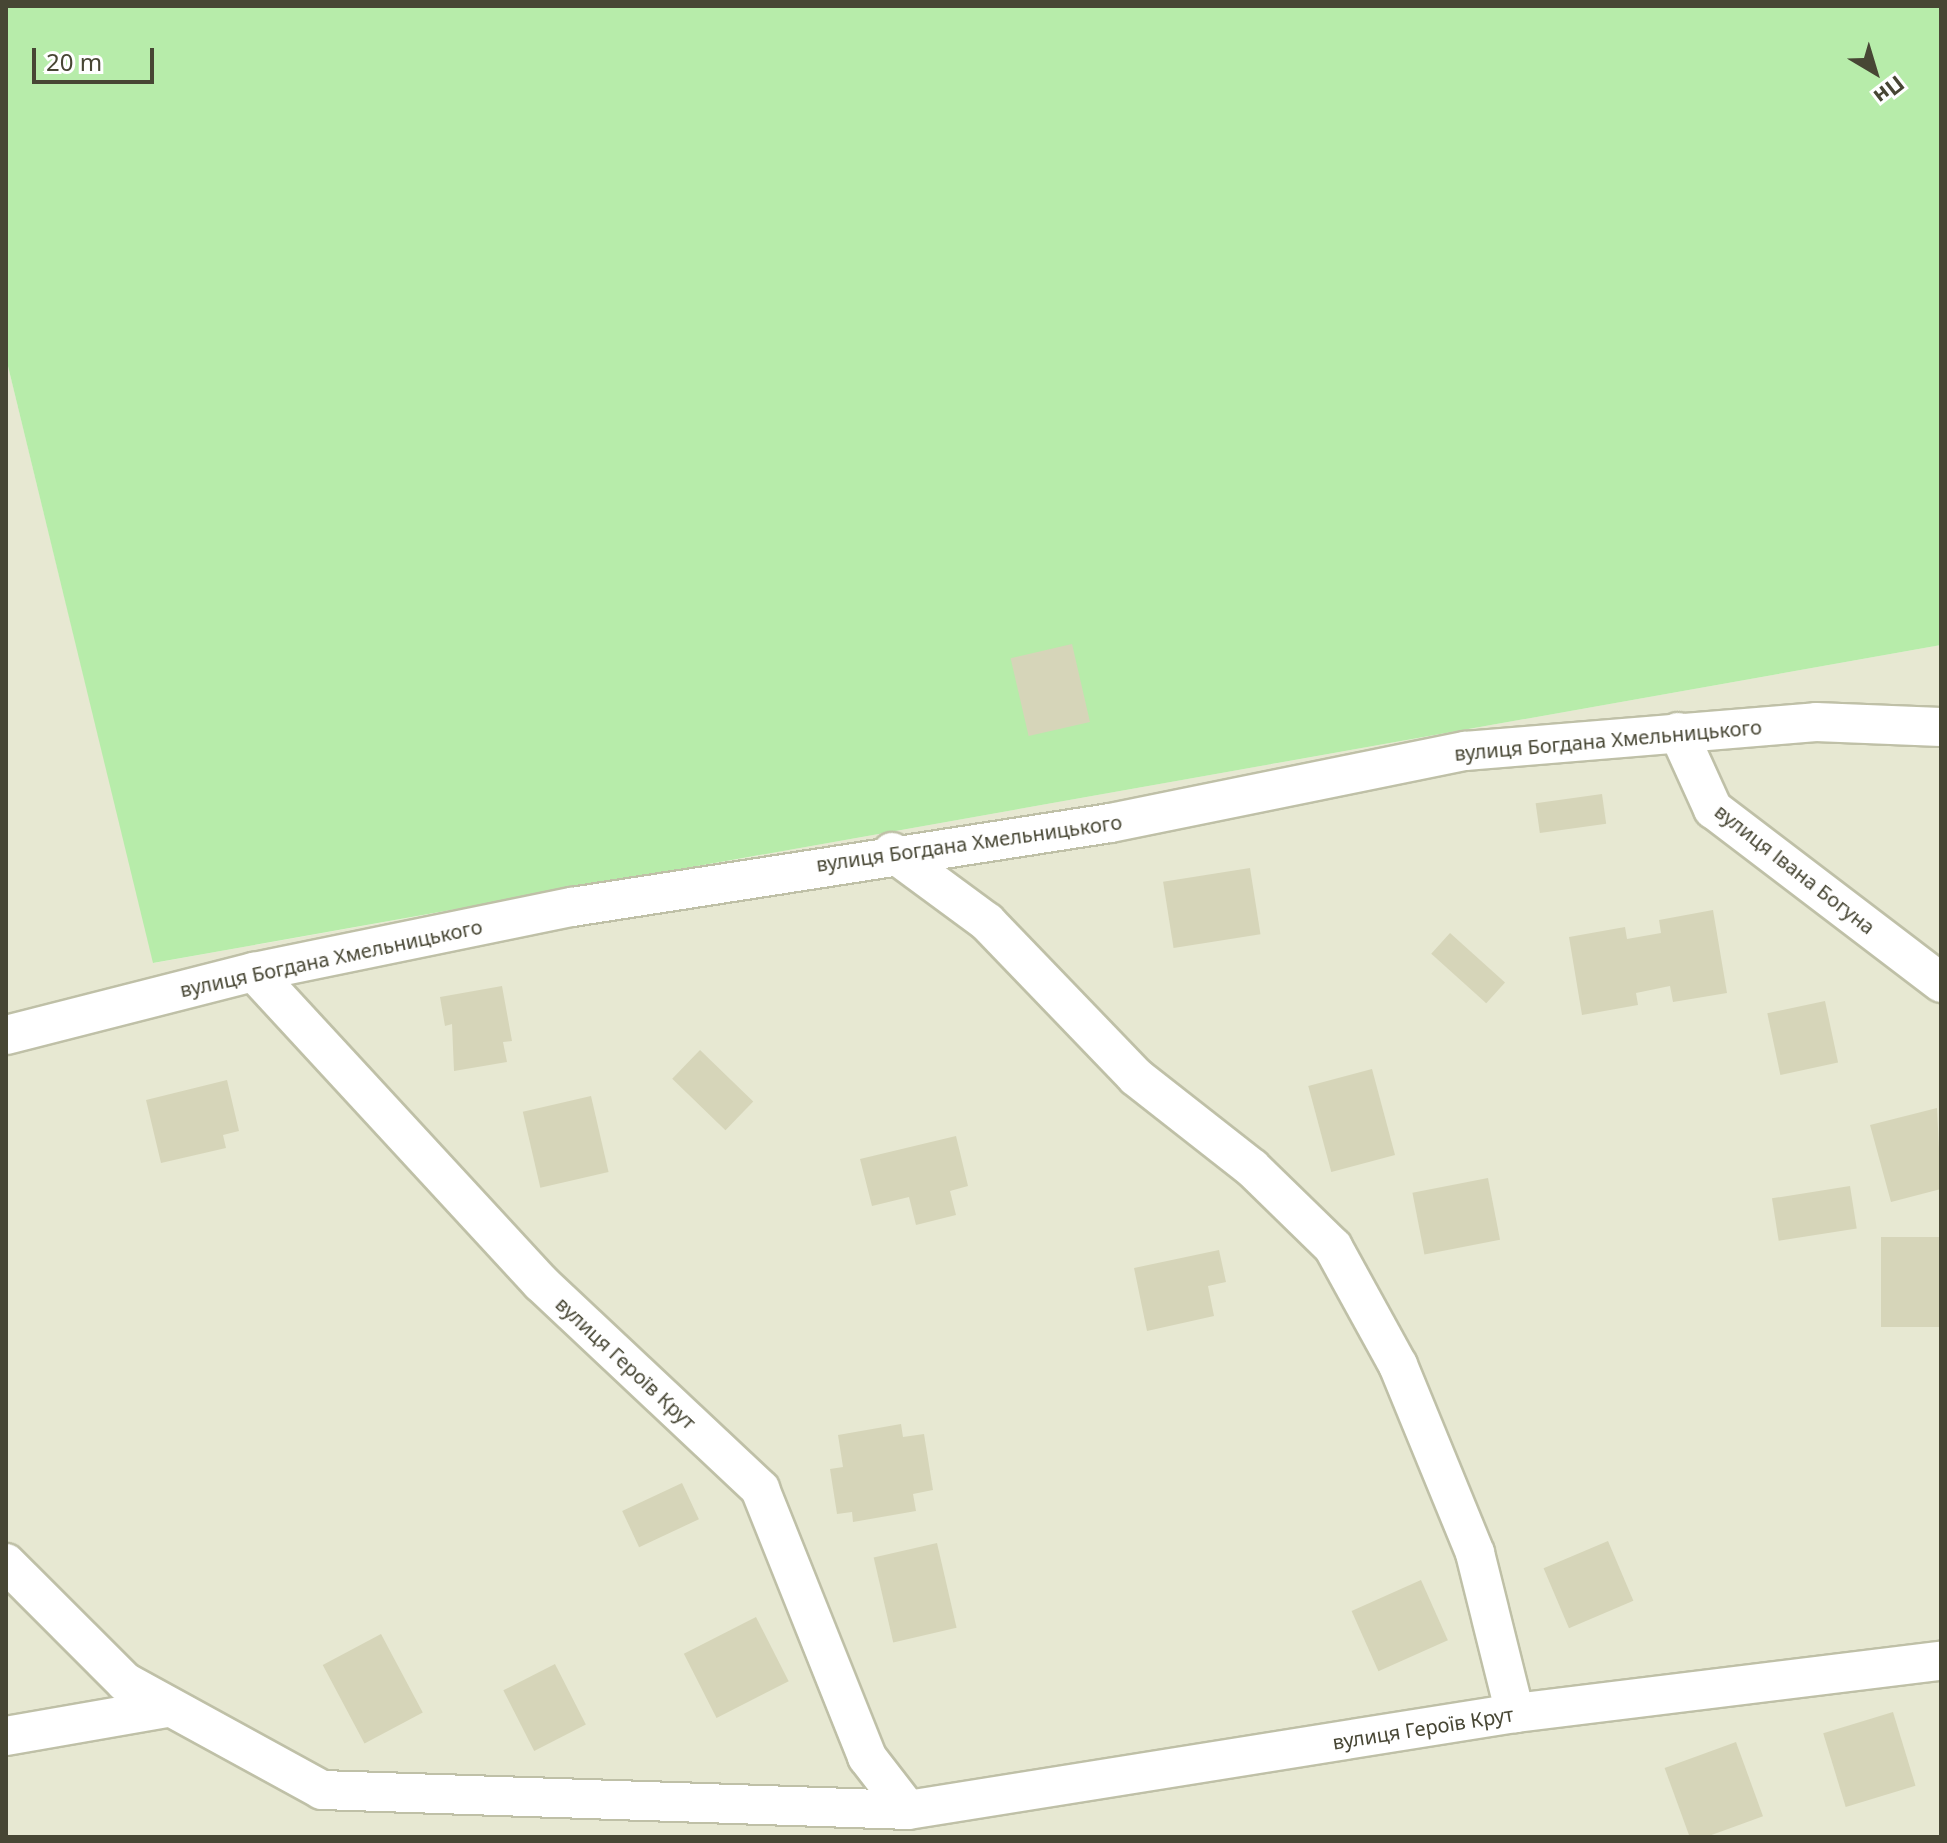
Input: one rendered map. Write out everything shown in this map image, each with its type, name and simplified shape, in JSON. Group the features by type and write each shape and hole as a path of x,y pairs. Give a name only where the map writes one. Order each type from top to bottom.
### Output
{"street":[{"name":"вулиця Богдана Хмельницького","path":"6,1035 254,972 572,907 892,852 1110,823 1465,751 1816,722 1941,727"},
{"name":"вулиця Івана Богуна","path":"1678,732 1713,809 1941,983"},
{"path":"892,852 987,922 1136,1077 1252,1168 1333,1247 1398,1365 1475,1553 1515,1713"},
{"name":"вулиця Героїв Крут","path":"254,972 541,1283 760,1489 867,1757 908,1810"},
{"name":"вулиця Героїв Крут","path":"6,1563 125,1682 167,1708 322,1790 908,1810 1515,1713 1941,1661"},
{"path":"6,1736 167,1708"}],"shaded area":[{"path":"6,358 154,963 1941,645 1941,1837 6,1837"}],"green space":[{"path":"6,6 1941,6 1941,645 153,963 6,358"}],"building":[{"path":"1072,644 1090,722 1029,736 1011,658"},
{"path":"1602,794 1606,824 1540,833 1536,803"},
{"path":"1250,868 1260,934 1174,948 1163,882"},
{"path":"1713,910 1727,993 1673,1002 1670,986 1636,993 1638,1005 1582,1015 1569,937 1625,927 1627,939 1661,933 1659,920"},
{"path":"1450,933 1505,983 1486,1003 1431,954"},
{"path":"502,986 512,1041 503,1042 507,1062 454,1071 452,1024 445,1026 440,997"},
{"path":"1825,1001 1838,1063 1780,1075 1767,1013"},
{"path":"700,1050 753,1101 725,1130 672,1079"},
{"path":"1372,1069 1395,1155 1331,1172 1308,1086"},
{"path":"227,1080 239,1131 223,1135 226,1148 161,1163 146,1100"},
{"path":"591,1096 609,1172 540,1188 523,1112"},
{"path":"1937,1108 1941,1189 1891,1202 1870,1125"},
{"path":"956,1136 968,1186 950,1191 956,1215 916,1225 909,1197 872,1206 860,1159"},
{"path":"1488,1178 1500,1240 1424,1255 1412,1193"},
{"path":"1850,1186 1857,1228 1779,1241 1772,1198"},
{"path":"1881,1237 1941,1237 1941,1327 1881,1327"},
{"path":"1219,1250 1226,1282 1208,1286 1214,1316 1147,1331 1134,1268"},
{"path":"901,1424 903,1437 924,1434 933,1490 913,1494 916,1511 853,1522 852,1512 837,1514 830,1469 843,1467 838,1435"},
{"path":"682,1483 699,1519 639,1547 622,1511"},
{"path":"1608,1541 1633,1601 1569,1628 1544,1568"},
{"path":"937,1543 957,1628 893,1642 874,1558"},
{"path":"1421,1580 1448,1640 1378,1671 1352,1611"},
{"path":"756,1617 789,1681 717,1718 684,1654"},
{"path":"381,1634 423,1713 365,1744 323,1665"},
{"path":"555,1664 586,1725 534,1751 503,1690"},
{"path":"1893,1712 1916,1786 1846,1807 1823,1733"},
{"path":"1736,1742 1763,1816 1706,1837 1690,1837 1665,1768"}]}
